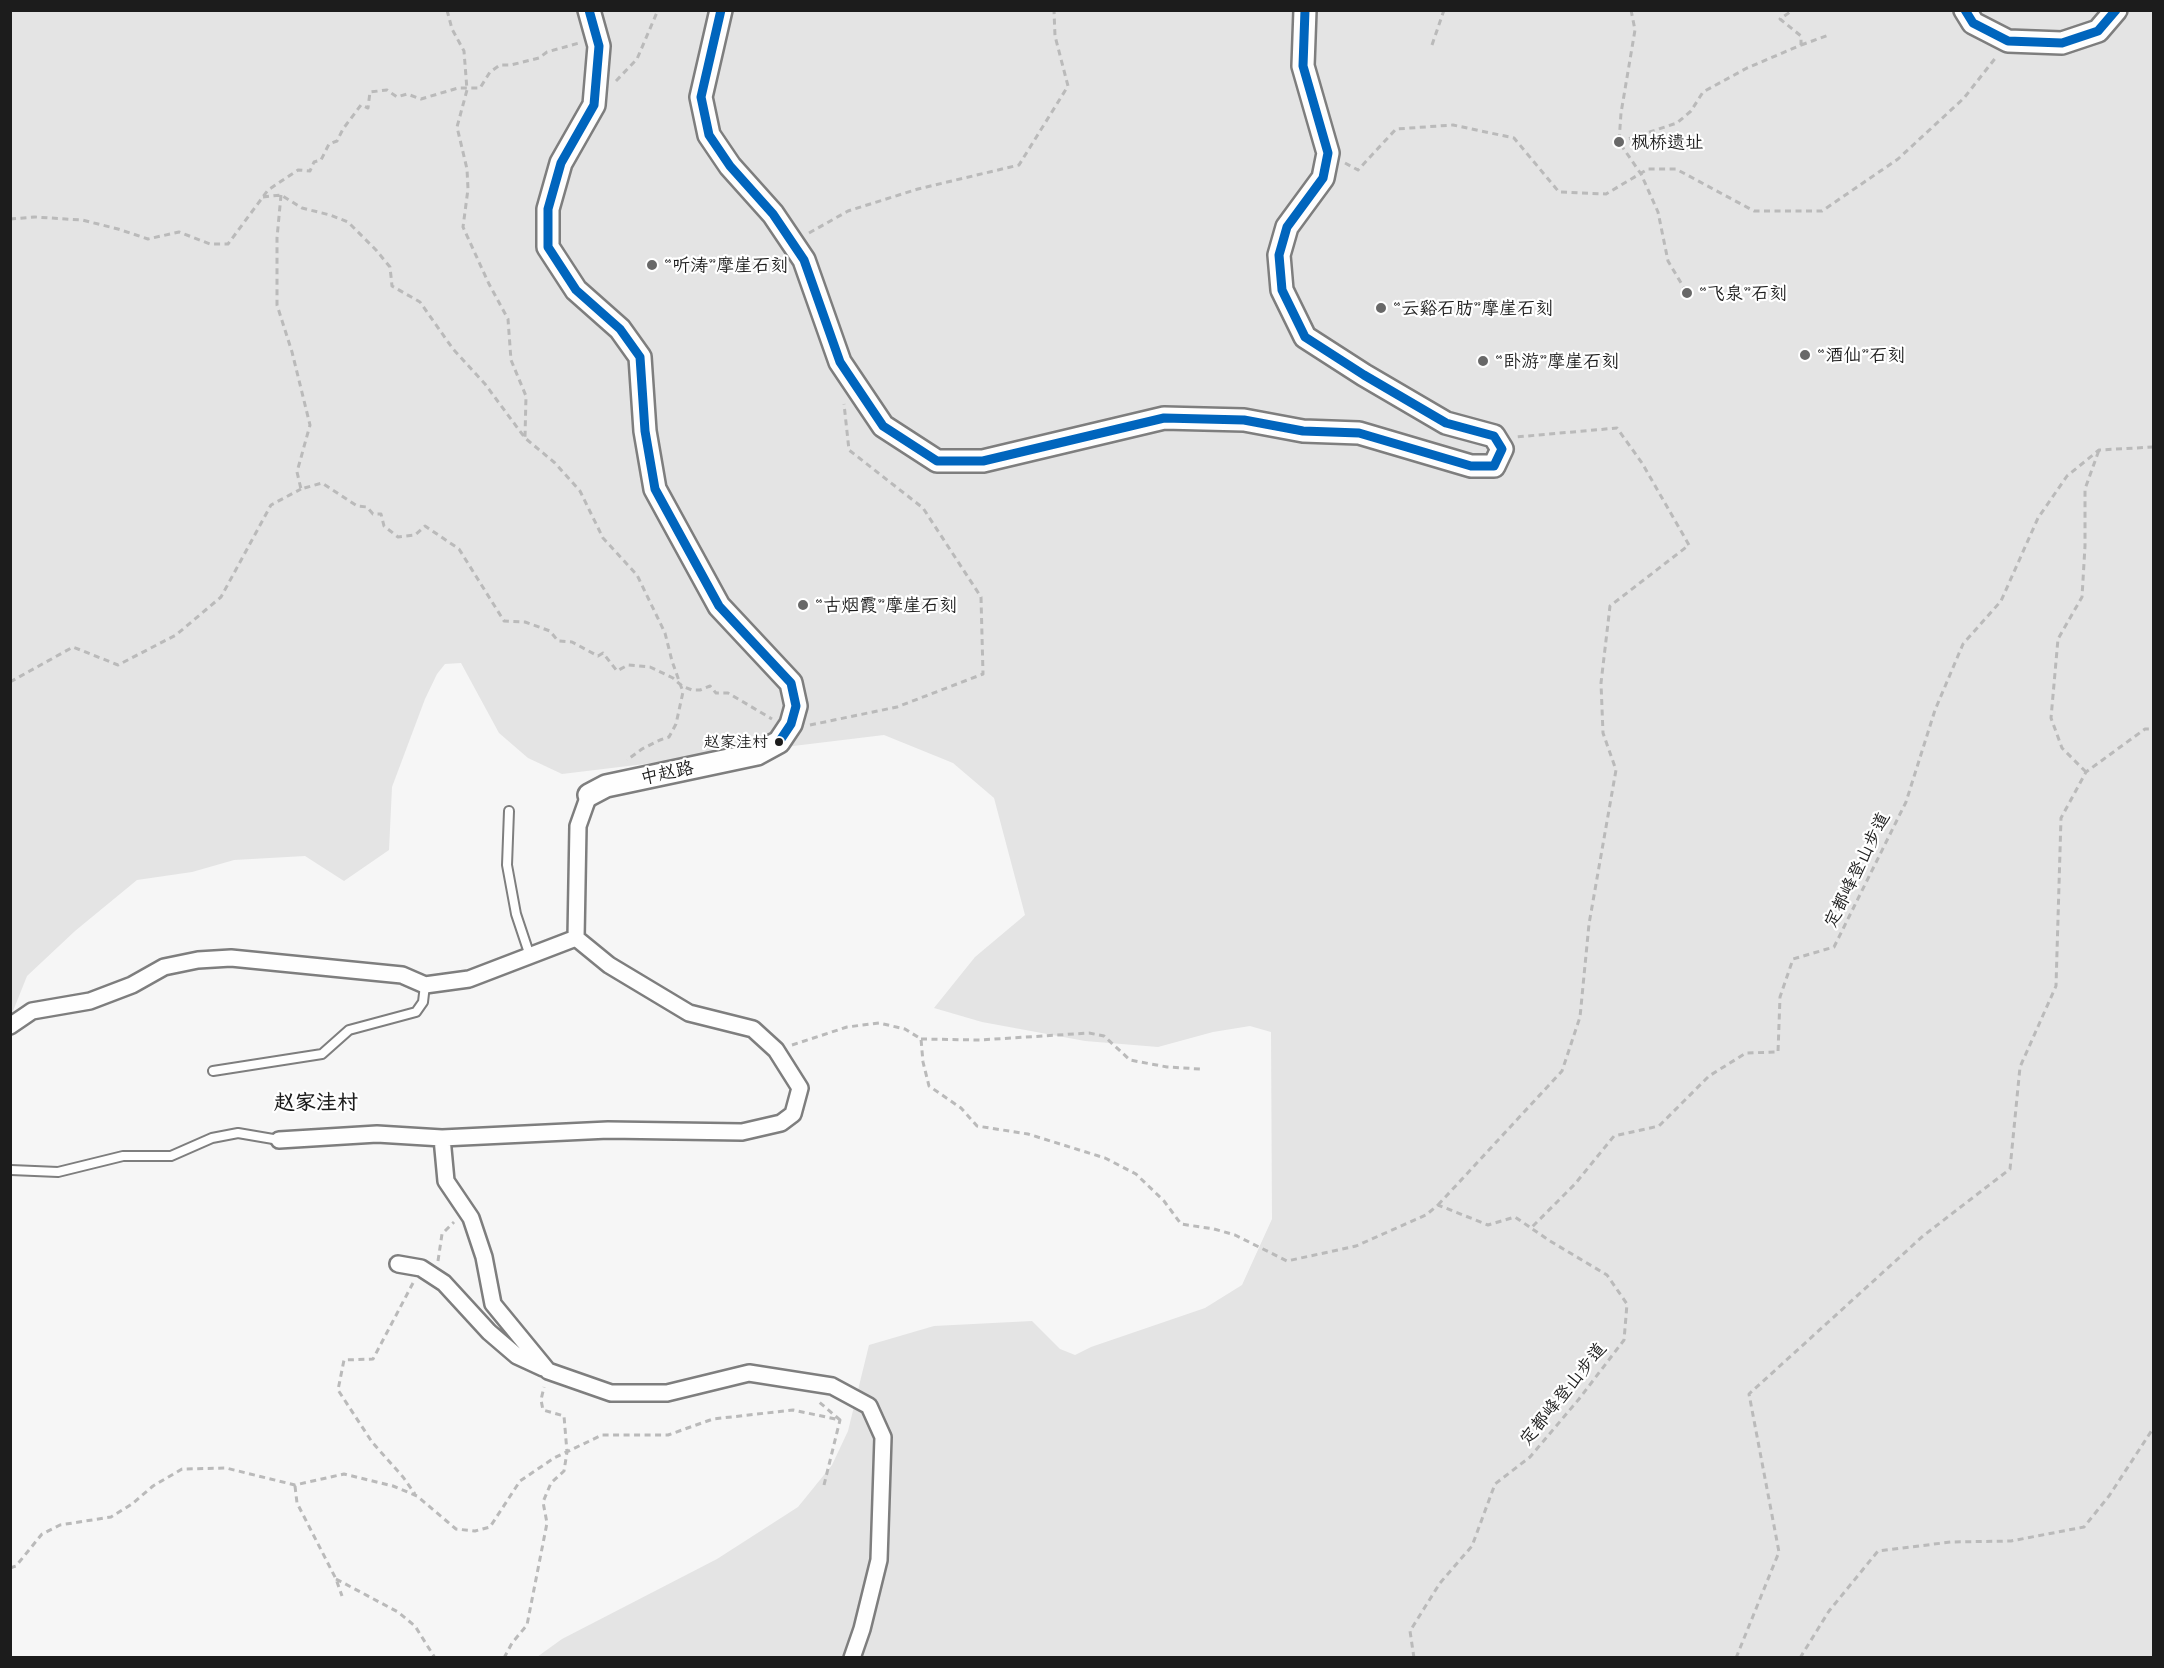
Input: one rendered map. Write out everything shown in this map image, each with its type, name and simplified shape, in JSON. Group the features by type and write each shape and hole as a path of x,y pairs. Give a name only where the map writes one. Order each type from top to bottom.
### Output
{"street":[{"path":"589,10 599,46 594,105 561,163 548,209 548,247 576,290 620,329 640,357 645,431 655,489 719,606 791,683 796,706 788,730"},
{"path":"721,10 701,97 709,135 730,166 773,214 804,260 840,362 883,426 937,461 983,461 1164,418 1244,420 1303,431 1359,433 1471,466 1494,466 1502,449 1494,436 1446,423 1305,337 1282,290 1280,255 1287,227 1323,178 1328,153 1303,66 1305,10"},
{"path":"1965,10 1973,23 2008,41 2062,43 2098,31 2116,10"},
{"name":"中赵路","path":"589,795 606,786 757,754 779,742 788,730"},
{"path":"576,938 578,826 589,795"},
{"path":"10,1026 32,1011 90,1002 132,985 164,968 198,960 231,958 402,975 425,985 469,979 576,938"},
{"path":"279,1140 377,1134 442,1138 608,1130 742,1132 781,1123 793,1114 800,1088 776,1050 753,1029 689,1013 609,965 576,938"},
{"path":"442,1138 446,1181 466,1211 484,1257 493,1304 548,1371"},
{"path":"398,1264 421,1268 444,1283 489,1332 517,1356 548,1371 611,1393 667,1393 749,1373 832,1386 869,1406 883,1437 879,1560 862,1629 852,1658"}],"lane":[{"path":"509,811 507,865 516,914 530,956"},
{"path":"213,1071 322,1054 349,1030 416,1012 423,1002 425,985"},
{"path":"11,1170 58,1172 123,1156 171,1156 212,1138 238,1133 279,1140"}],"path":[{"path":"447,10 452,29 464,51 467,90 457,127 467,169 468,189 463,227 508,319 511,360 526,396 525,438"},
{"path":"615,82 637,58 658,10"},
{"path":"792,242 849,211 918,189 1019,165 1068,86 1055,36 1054,10"},
{"path":"1432,45 1444,10"},
{"path":"1631,10 1635,30 1621,113 1619,142 1641,174 1658,212 1668,261 1687,293"},
{"path":"1793,10 1780,19 1801,36 1801,45"},
{"path":"1619,142 1677,123 1691,111 1703,92 1747,68 1829,35"},
{"path":"10,219 35,217 82,220 118,228 148,239 179,232 210,244 228,244 268,190 298,170 310,171 314,162 321,160 329,144 337,141 361,105 368,108 370,92 387,90 397,97 407,94 421,99 458,88 467,90 480,88 490,72 500,65 511,65 547,52 597,39"},
{"path":"1328,153 1358,170 1396,129 1453,125 1514,138 1559,192 1606,194 1648,169 1676,169 1754,212 1821,211 1906,151 1964,98 2008,41"},
{"path":"263,197 281,195 302,208 348,222 376,250 390,267 392,286 420,302 453,349 485,384 525,438 555,463 580,491 603,538 637,575 665,633 683,692 676,723 669,737 642,749 621,764 628,782"},
{"path":"281,195 277,238 277,305 292,352 310,425 297,471 301,489"},
{"path":"10,682 73,647 118,665 176,635 221,597 271,505 301,489 322,483 357,506 367,507 373,514 381,514 384,526 398,537 415,535 425,526 459,549 504,621 525,622 550,631 558,640 572,642 598,656 603,653 617,672 628,665 650,667 673,678 682,686 700,690 710,686 716,693 728,693 788,730 897,707 983,674 981,597 923,508 849,450 843,395"},
{"path":"921,1039 923,1062 929,1086 960,1108 977,1126 1028,1134 1105,1158 1136,1174 1164,1201 1182,1224 1235,1235 1287,1261 1356,1246 1426,1215 1438,1204 1562,1071 1580,1017 1589,924 1616,770 1603,733 1601,683 1610,606 1689,545 1642,463 1617,428 1496,439"},
{"path":"2086,772 2062,748 2051,718 2058,639 2082,597 2085,489 2099,450 2154,447"},
{"name":"定都峰登山步道","path":"1414,1658 1410,1631 1440,1583 1472,1546 1495,1484 1530,1456 1579,1399 1624,1340 1627,1304 1607,1275 1531,1228 1575,1184 1614,1136 1659,1126 1708,1076 1746,1053 1778,1052 1780,997 1793,959 1834,947 1906,801 1935,710 1963,644 2001,601 2038,518 2067,477 2099,450"},
{"path":"1736,1658 1779,1552 1749,1394 1923,1236 2010,1169 2020,1067 2056,986 2061,818 2086,772 2145,729 2154,729"},
{"path":"776,1050 847,1027 879,1023 904,1029 921,1039 980,1040 1089,1033 1104,1036 1130,1060 1167,1067 1200,1069"},
{"path":"1438,1204 1488,1225 1515,1217 1531,1228"},
{"path":"436,1278 442,1234 466,1211"},
{"path":"421,1268 373,1359 344,1360 338,1390 372,1442 404,1477 417,1496 456,1529 475,1531 490,1527 520,1481 567,1452 602,1435 668,1435 713,1419 793,1410 840,1420"},
{"path":"504,1658 512,1643 527,1625 547,1523 543,1502 551,1483 564,1471 567,1452 564,1416 543,1410 541,1400 548,1371"},
{"path":"818,1401 840,1420"},
{"path":"824,1485 840,1420"},
{"path":"1800,1658 1829,1611 1878,1551 1951,1542 2011,1541 2084,1527 2109,1496 2154,1427"},
{"path":"10,1568 16,1566 42,1534 60,1525 111,1517 132,1504 153,1486 182,1469 226,1468 295,1485 344,1474 393,1486 417,1496"},
{"path":"295,1485 297,1503 336,1578 342,1596"},
{"path":"336,1578 398,1612 415,1626 435,1658"}],"shaded area":[{"path":"11,11 2153,11 2153,1657 537,1657 562,1639 717,1559 798,1507 832,1465 848,1431 869,1345 934,1326 1032,1321 1060,1349 1075,1355 1091,1347 1205,1308 1242,1285 1272,1219 1271,1032 1250,1026 1213,1032 1158,1047 1085,1041 982,1022 934,1008 975,957 1025,915 994,798 953,763 884,735 562,774 528,758 499,733 461,663 445,664 437,674 425,699 392,787 389,850 344,881 305,856 234,860 192,872 137,880 75,931 27,976 11,1016"}],"transit line":[{"path":"589,10 599,46 594,105 561,163 548,209 548,247 576,290 620,329 640,357 645,431 655,489 719,606 791,683 796,706 791,724 779,742"},
{"path":"721,10 701,97 709,135 730,166 773,214 804,260 840,362 883,426 937,461 983,461 1164,418 1244,420 1303,431 1359,433 1471,466 1494,466 1502,449 1494,436 1446,423 1305,337 1282,290 1279,255 1287,227 1323,178 1328,153 1303,66 1305,10"},
{"path":"1965,10 1973,23 2008,41 2062,43 2098,31 2116,10"}],"place":[{"name":"枫桥遗址","path":"1619,142"},
{"name":"“听涛”摩崖石刻","path":"652,265"},
{"name":"“飞泉”石刻","path":"1687,293"},
{"name":"“云谿石肪”摩崖石刻","path":"1381,308"},
{"name":"“酒仙”石刻","path":"1805,355"},
{"name":"“卧游”摩崖石刻","path":"1483,361"},
{"name":"“古烟霞”摩崖石刻","path":"803,605"},
{"name":"赵家洼村","path":"779,742"}],"district":[{"name":"赵家洼村","path":"316,1103"}]}
